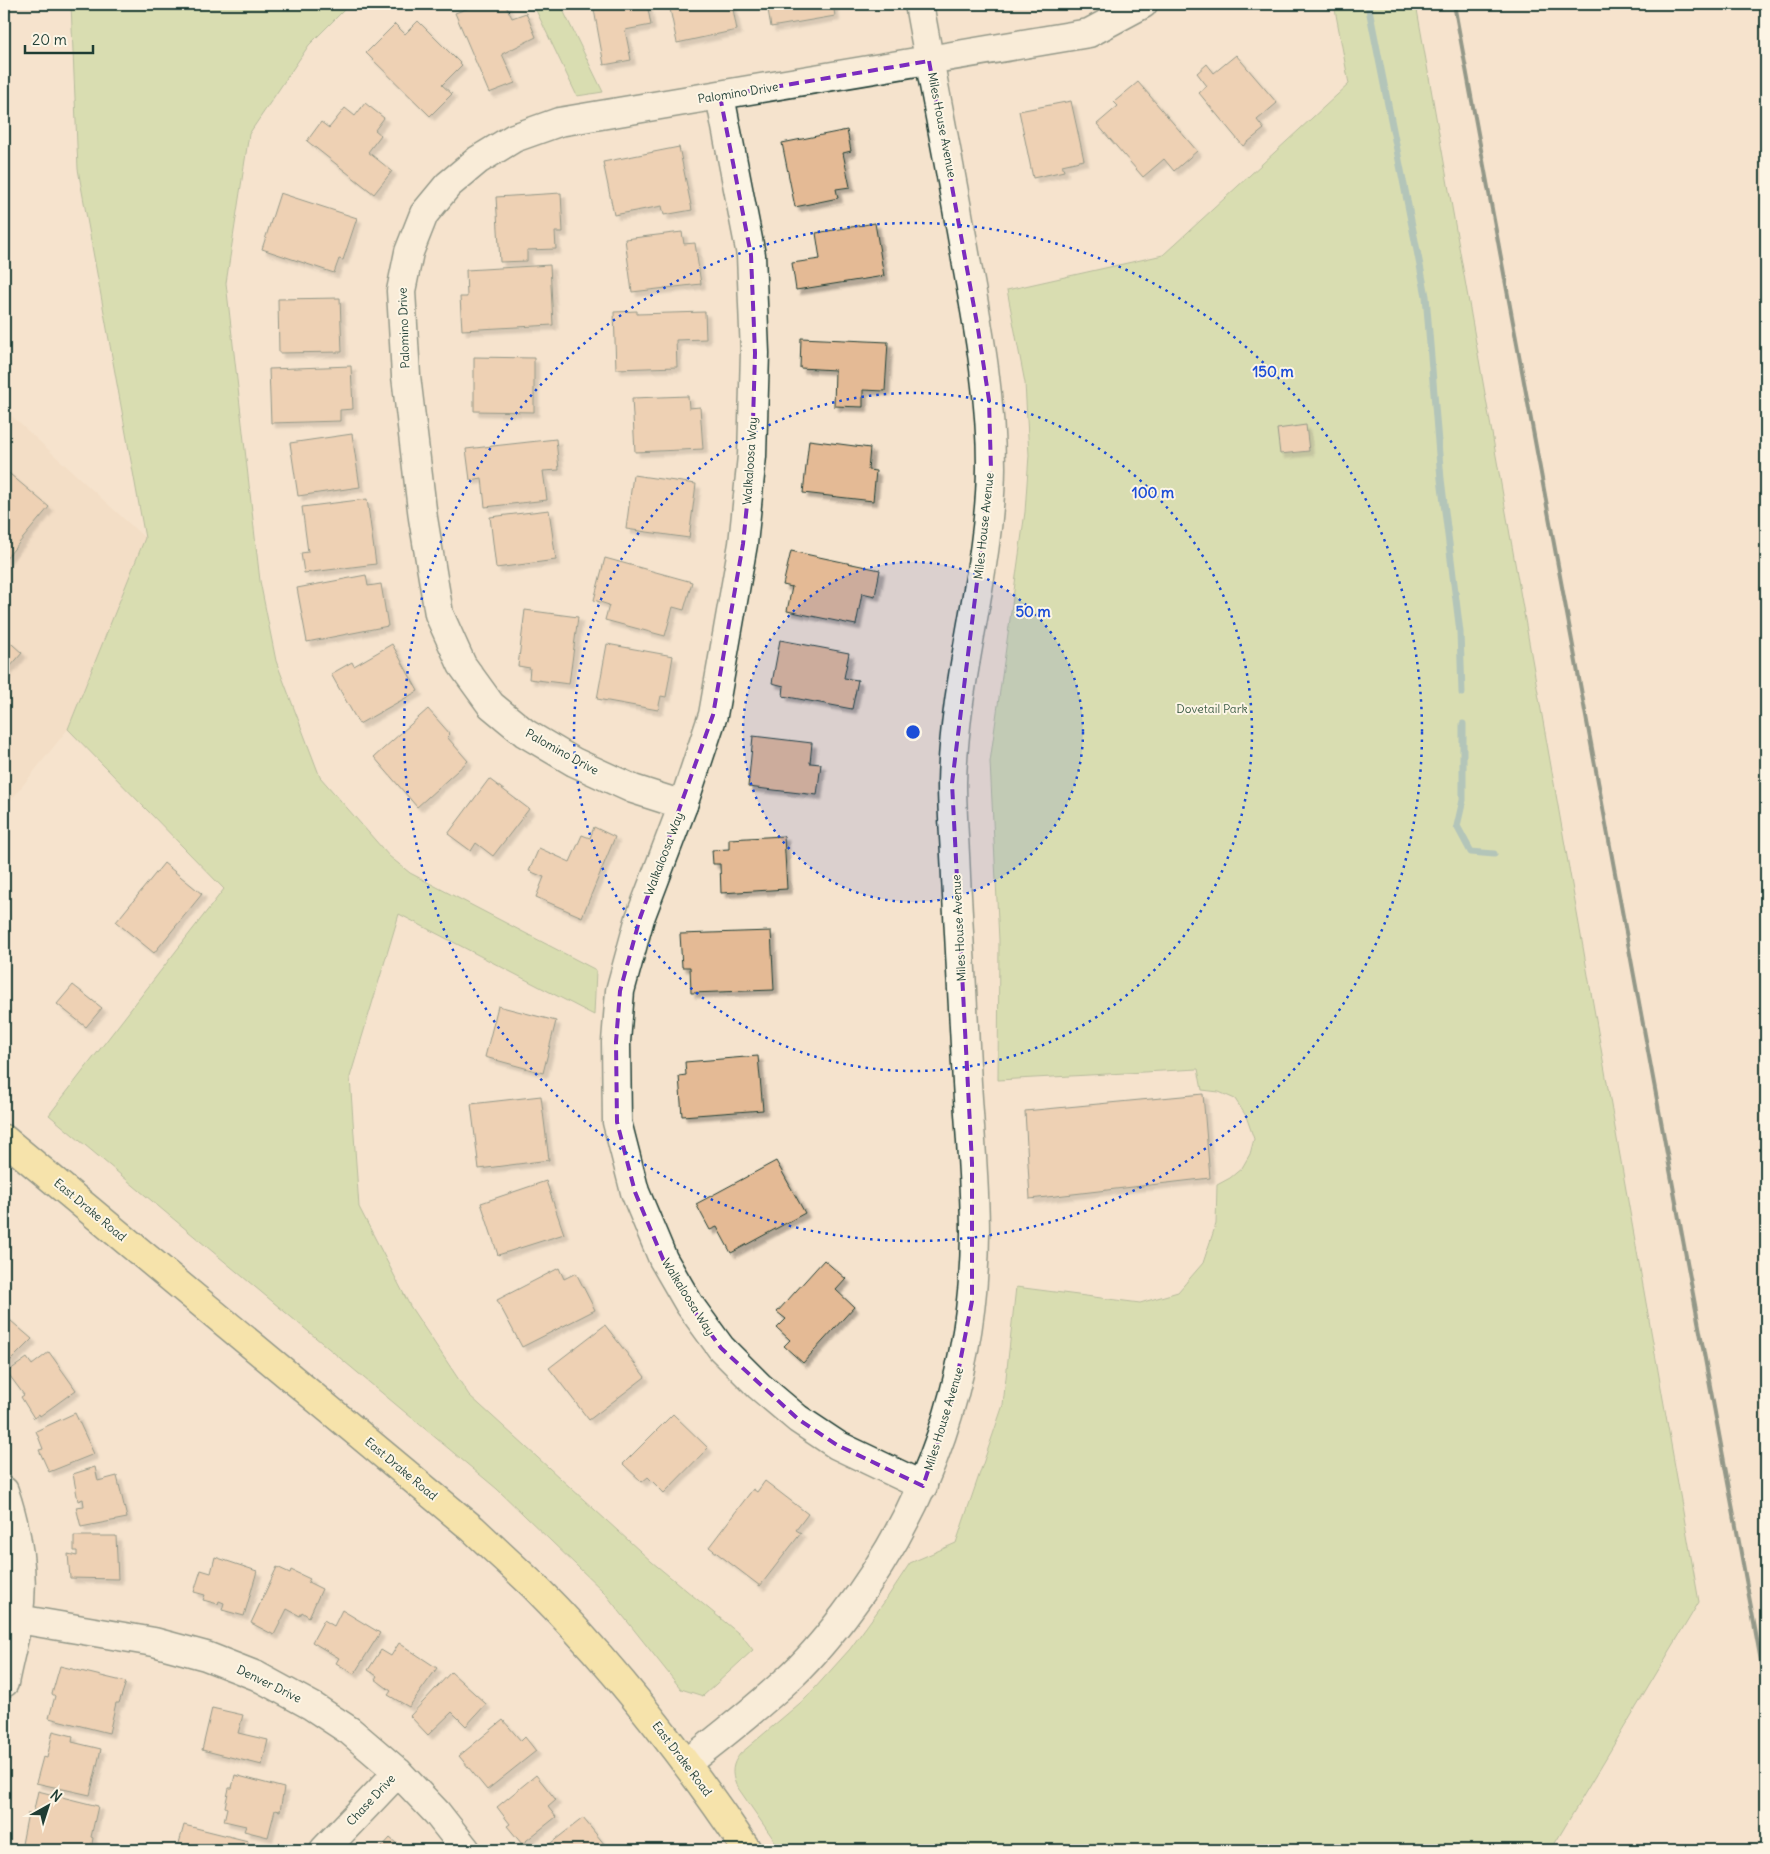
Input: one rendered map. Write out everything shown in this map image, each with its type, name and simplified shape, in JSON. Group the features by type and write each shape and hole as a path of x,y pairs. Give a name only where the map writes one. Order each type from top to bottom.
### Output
{"main road":[{"name":"East Drake Road","path":"4,1139 473,1529 535,1587 607,1665 687,1763 747,1850"}],"street":[{"name":"Miles House Avenue","path":"687,1763 790,1678 826,1639 869,1583 923,1486 942,1434 954,1393 972,1301 975,1234 952,783 956,727 986,535 991,470 988,400 980,338 919,4"},
{"name":"Palomino Drive","path":"683,805 633,789 574,762 525,733 491,705 462,665 439,614 423,518 406,376 401,291 409,252 424,214 448,185 478,160 514,138 559,122 1089,33 1143,4"},
{"name":"Walkaloosa Way","path":"720,96 751,255 755,352 752,456 743,544 713,715 683,805 640,918 620,991 616,1042 617,1122 635,1192 663,1259 689,1304 721,1348 759,1386 798,1419 837,1445 923,1486"},
{"path":"4,1491 14,1525 20,1563 18,1619 4,1683"},
{"name":"Denver Drive","path":"18,1619 154,1642 206,1656 257,1676 312,1706 350,1731 398,1772 437,1813 466,1850"},
{"name":"Chase Drive","path":"324,1850 398,1772"}],"highlighted area":[{"path":"929,61 978,329 989,400 991,470 952,783 972,1163 972,1301 954,1393 923,1486 837,1445 798,1419 721,1348 689,1304 663,1259 635,1192 617,1122 616,1042 620,991 640,918 713,715 743,544 752,456 755,353 751,255 720,96"}],"shaded area":[{"path":"4,409 145,538 68,729 4,809"}],"green space":[{"path":"71,4 350,4 309,45 249,134 226,283 260,581 276,661 320,777 389,856 410,873 596,970 594,1015 399,914 350,1077 359,1207 410,1306 469,1395 652,1562 743,1637 753,1650 703,1696 681,1689 604,1592 497,1489 49,1115 224,889 68,729 145,538 78,169"},
{"path":"533,4 560,4 603,92 577,96"},
{"name":"Dovetail Park","path":"1334,4 1416,4 1699,1602 1551,1850 781,1850 736,1785 733,1776 735,1761 740,1754 806,1698 850,1649 910,1563 956,1543 1003,1405 1016,1287 1140,1303 1178,1292 1203,1263 1216,1224 1217,1185 1230,1178 1242,1168 1250,1154 1254,1139 1246,1116 1235,1099 1219,1092 1202,1090 1198,1069 998,1080 999,940 990,762 1025,512 1029,455 1025,383 1007,290 1163,255 1349,84"}],"building":[{"path":"480,4 505,4 512,18 526,13 536,37 502,54 515,83 489,93 455,13"},
{"path":"593,4 647,4 651,25 625,30 631,60 604,65"},
{"path":"669,4 732,4 737,30 677,43"},
{"path":"767,4 833,4 835,16 771,27"},
{"path":"418,21 462,65 442,85 452,94 430,116 366,53 395,24 405,34"},
{"path":"1236,55 1277,103 1257,120 1264,129 1243,146 1199,93 1207,86 1197,73 1207,64 1214,73"},
{"path":"1138,82 1197,151 1174,171 1164,159 1143,177 1097,124 1118,106 1114,102"},
{"path":"1071,101 1084,160 1062,165 1064,171 1033,178 1019,111"},
{"path":"365,103 384,118 375,130 381,135 368,152 392,171 374,194 307,141 321,122 329,128 345,108 355,116"},
{"path":"847,130 851,151 843,153 850,187 836,189 838,198 795,207 782,143"},
{"path":"679,147 692,210 664,215 662,206 614,215 603,162"},
{"path":"280,193 357,218 343,260 339,259 334,273 262,249"},
{"path":"561,193 563,232 555,232 556,249 527,250 527,261 500,262 496,197"},
{"path":"875,223 884,276 796,290 792,263 820,259 816,233"},
{"path":"682,232 684,244 695,243 701,284 632,292 625,239"},
{"path":"550,265 553,325 462,330 460,297 467,297 466,270"},
{"path":"340,298 342,352 279,353 278,299"},
{"path":"637,311 637,314 705,312 706,339 676,340 677,367 616,369 614,312"},
{"path":"801,338 888,342 885,391 863,390 863,407 834,406 835,370 800,368"},
{"path":"474,357 534,358 534,412 474,411"},
{"path":"351,366 353,409 340,410 340,421 271,423 269,369"},
{"path":"688,396 689,408 700,407 703,449 635,452 632,398"},
{"path":"1306,425 1309,451 1280,454 1277,429"},
{"path":"352,434 360,487 298,496 290,443"},
{"path":"556,439 559,470 543,471 547,500 485,507 482,478 470,480 466,449"},
{"path":"809,440 870,448 868,470 876,471 873,501 803,493"},
{"path":"4,469 49,507 4,561"},
{"path":"633,475 696,484 689,538 626,529"},
{"path":"367,499 376,564 304,573 301,553 308,552 302,507"},
{"path":"549,510 556,560 496,568 490,517"},
{"path":"791,551 880,570 875,596 862,593 856,625 787,611 792,587 783,585"},
{"path":"605,558 692,582 684,610 673,607 665,636 605,620 609,605 594,600"},
{"path":"366,575 368,586 381,584 388,626 307,642 297,588"},
{"path":"525,610 578,617 569,684 529,679 530,668 518,666"},
{"path":"4,637 22,653 4,674"},
{"path":"780,640 849,653 844,678 858,680 852,709 783,696 784,686 772,683"},
{"path":"392,644 418,691 359,724 331,674 352,662 354,666"},
{"path":"607,644 673,656 666,697 661,696 658,710 597,699"},
{"path":"428,709 450,734 447,737 468,761 417,807 374,757"},
{"path":"753,736 812,743 810,763 821,764 817,795 748,787"},
{"path":"489,779 529,809 493,856 476,843 471,851 448,834"},
{"path":"594,827 615,837 582,917 536,897 544,877 529,871 539,848 570,862 582,835 590,838"},
{"path":"784,836 787,889 721,893 720,864 713,864 712,850 729,849 729,839"},
{"path":"164,863 202,894 154,953 116,922"},
{"path":"771,931 774,990 691,993 690,967 682,967 680,934"},
{"path":"73,985 102,1008 86,1027 57,1004"},
{"path":"498,1006 556,1021 543,1073 485,1057"},
{"path":"758,1056 763,1110 682,1116 679,1076 686,1075 685,1062"},
{"path":"1203,1094 1210,1178 1030,1199 1025,1111"},
{"path":"541,1096 549,1160 479,1169 471,1104"},
{"path":"776,1161 805,1213 731,1253 717,1227 710,1230 696,1204"},
{"path":"546,1181 564,1234 498,1255 481,1203"},
{"path":"824,1260 846,1279 836,1290 854,1307 803,1363 784,1346 790,1340 777,1328 786,1319 777,1312"},
{"path":"559,1268 564,1279 576,1273 595,1310 522,1347 497,1300"},
{"path":"4,1315 32,1339 4,1367"},
{"path":"605,1325 645,1377 589,1420 549,1368"},
{"path":"49,1352 76,1390 40,1416 39,1414 34,1418 21,1397 24,1395 7,1372 27,1358 32,1365"},
{"path":"75,1413 94,1454 49,1472 39,1450 43,1449 36,1431"},
{"path":"673,1414 708,1448 664,1493 648,1477 642,1482 623,1464"},
{"path":"95,1467 98,1481 117,1476 127,1518 81,1527 76,1507 84,1506 83,1499 78,1501 73,1474"},
{"path":"765,1481 808,1514 796,1530 801,1533 760,1586 709,1547 753,1489 757,1492"},
{"path":"74,1536 116,1536 118,1579 70,1578 68,1554 77,1556 77,1551 74,1551"},
{"path":"215,1557 257,1571 244,1616 222,1610 224,1603 219,1601 218,1604 203,1600 205,1595 194,1592 201,1570 211,1573"},
{"path":"277,1567 290,1573 291,1570 310,1579 308,1582 322,1589 309,1617 302,1612 300,1616 287,1609 274,1635 251,1623"},
{"path":"342,1610 380,1633 354,1674 336,1663 339,1658 312,1642 324,1620 334,1626"},
{"path":"399,1643 437,1668 409,1707 388,1695 391,1691 375,1679 377,1676 368,1670 381,1650 391,1656"},
{"path":"60,1666 126,1682 119,1703 116,1703 109,1733 49,1718 55,1696 52,1694"},
{"path":"451,1672 486,1704 466,1726 452,1712 428,1735 410,1716"},
{"path":"212,1708 243,1715 238,1733 268,1740 262,1765 202,1750"},
{"path":"503,1720 521,1741 525,1737 536,1751 487,1790 459,1756"},
{"path":"53,1731 73,1736 72,1742 101,1749 90,1795 36,1783 43,1757 47,1758"},
{"path":"235,1775 284,1788 280,1811 275,1810 268,1837 244,1831 246,1826 224,1821 229,1788 232,1788"},
{"path":"536,1775 556,1800 548,1807 556,1817 522,1844 507,1826 510,1824 497,1807"},
{"path":"38,1791 98,1806 91,1837 93,1838 91,1850 49,1850 22,1844 28,1813 33,1814"},
{"path":"583,1818 609,1850 542,1850"},
{"path":"184,1825 248,1841 246,1850 180,1850 178,1847"},
{"path":"390,1838 404,1850 379,1850"}],"waterway":[{"path":"1368,4 1426,296 1441,479 1460,632 1462,693"},
{"path":"1463,724 1463,800 1457,826 1471,852 1494,854"}],"railway":[{"path":"1454,4 1766,1688"}]}
